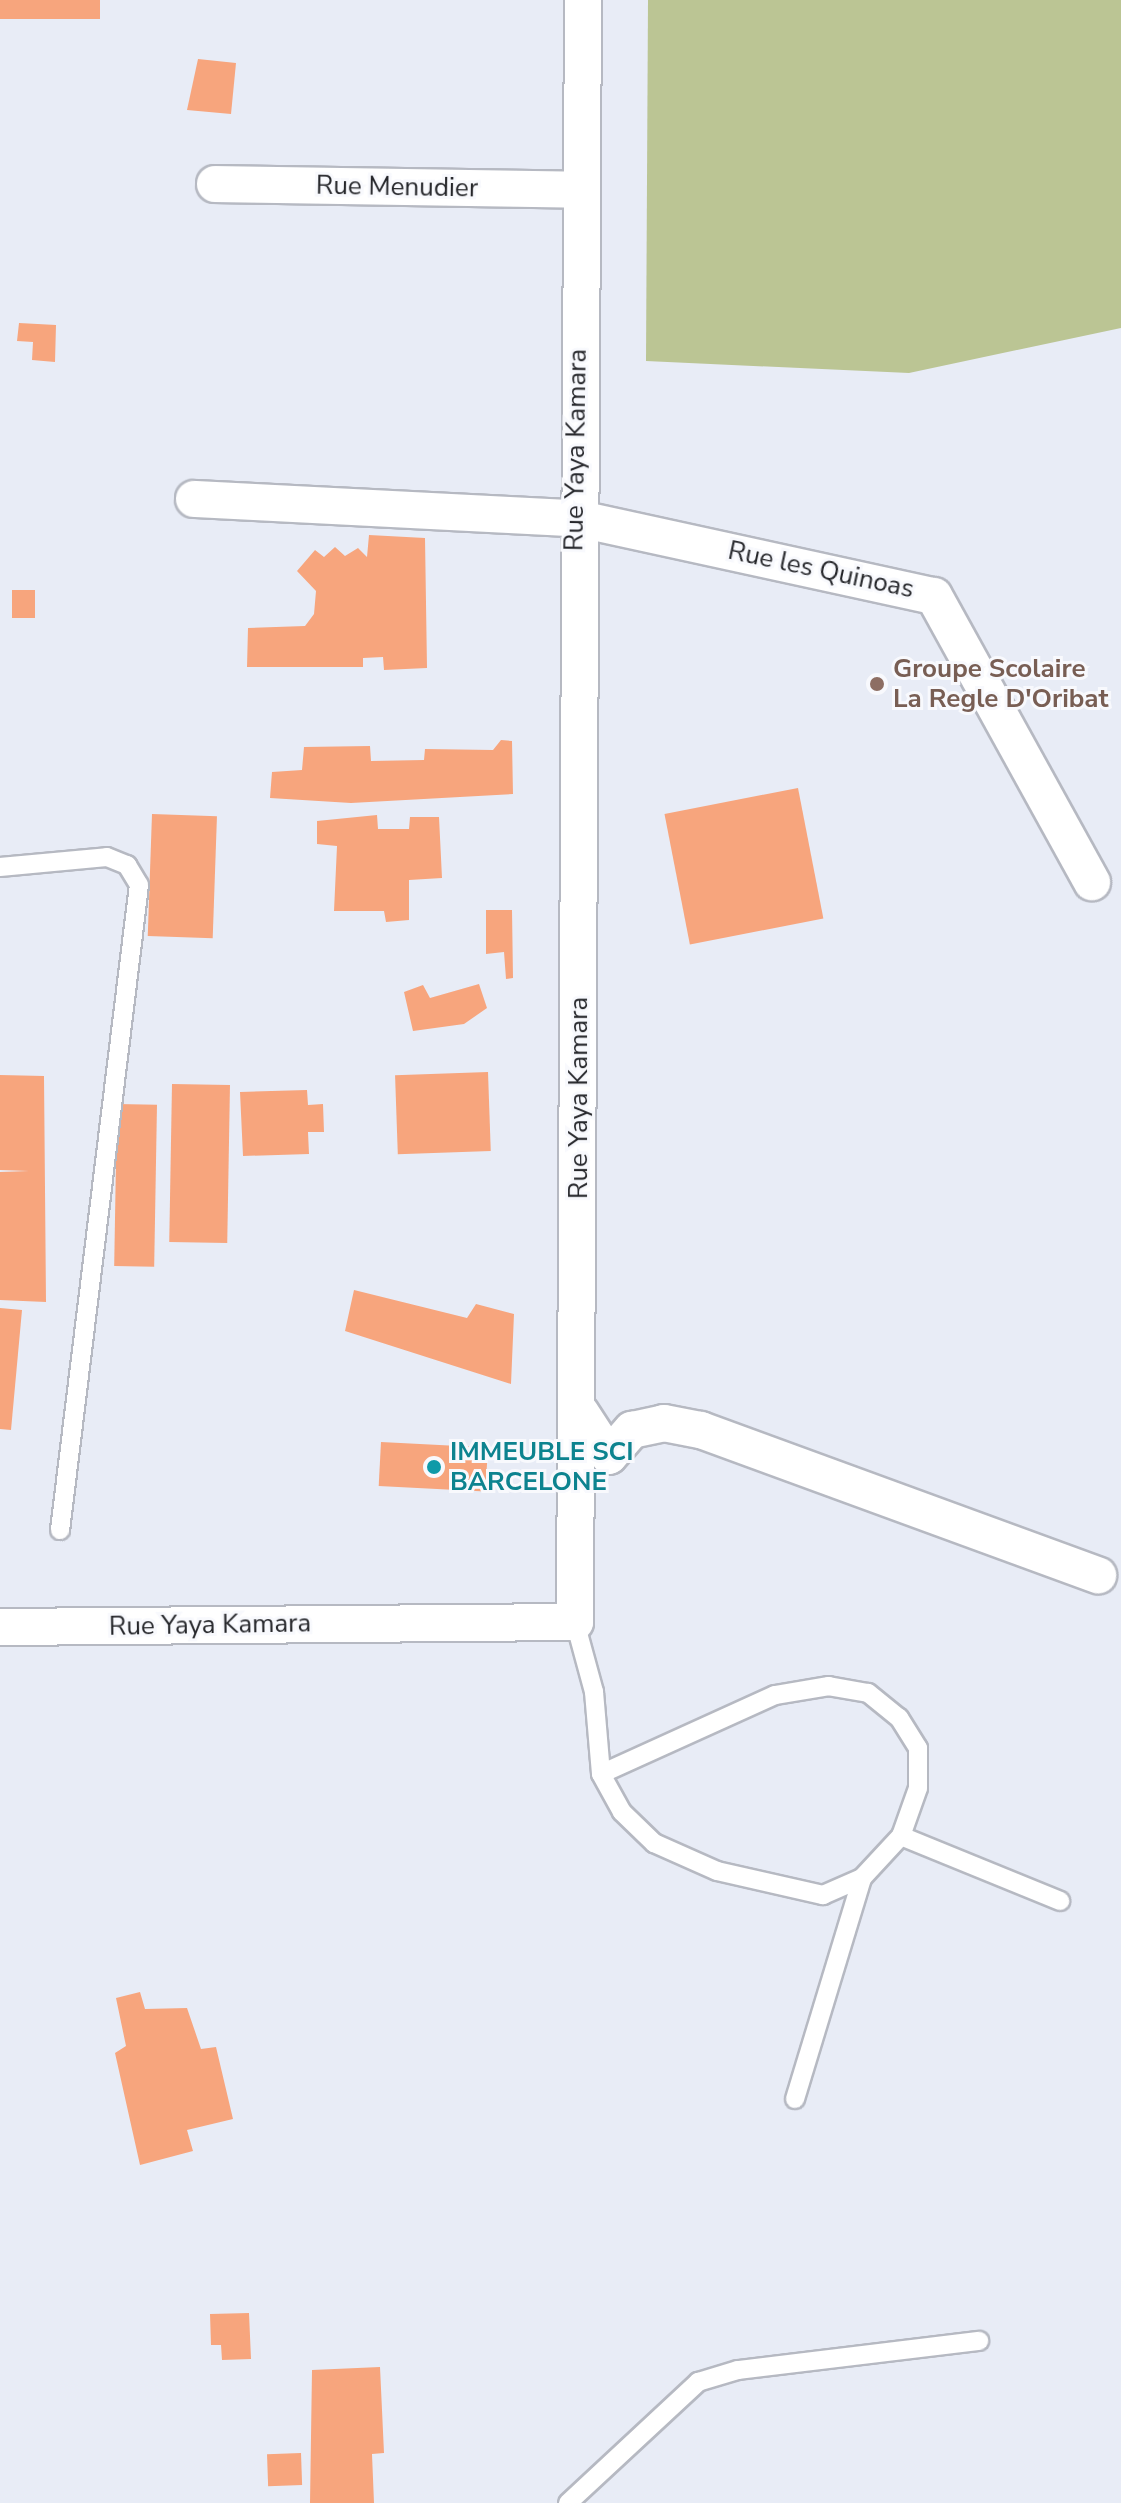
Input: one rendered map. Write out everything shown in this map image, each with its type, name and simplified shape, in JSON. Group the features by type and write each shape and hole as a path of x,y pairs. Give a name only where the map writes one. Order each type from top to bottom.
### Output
{"street":[{"name":"Rue Yaya Kamara","path":"0,1627 575,1622 581,1413 575,518 583,0"},
{"name":"Rue Menudier","path":"215,184 579,190"},
{"name":"Rue les Quinoas","path":"194,499 575,518 934,596 1092,882"},
{"path":"581,1413 609,1456 632,1430 664,1423 701,1430 1098,1575"}],"lane":[{"path":"0,867 107,857 127,865 139,885 60,1530"},
{"path":"575,1622 594,1692 601,1774 622,1812 654,1843 717,1871 823,1895 862,1878 901,1836 918,1788 918,1748 899,1718 868,1693 829,1686 775,1695 601,1774"},
{"path":"901,1836 1060,1901"},
{"path":"795,2099 862,1878"},
{"path":"568,2503 698,2382 738,2370 979,2341"}],"green space":[{"path":"648,0 1121,0 1121,328 909,373 646,361"}],"building":[{"path":"0,0 100,0 100,19 0,19"},
{"path":"198,59 236,63 231,114 187,110"},
{"path":"19,323 56,325 55,362 32,360 33,342 17,341"},
{"path":"369,535 425,538 427,668 384,670 383,657 363,658 363,667 247,667 248,628 305,626 314,614 316,591 297,571 315,550 324,557 335,547 345,556 358,548 367,557"},
{"path":"12,590 35,590 35,618 12,618"},
{"path":"501,740 512,741 513,794 351,803 270,798 272,772 302,770 304,747 370,746 371,761 424,760 425,749 493,750"},
{"path":"798,788 823,919 690,945 664,814"},
{"path":"152,814 217,816 213,938 148,936"},
{"path":"377,815 378,829 409,829 410,817 439,817 442,878 409,880 409,920 386,922 384,911 334,911 337,846 317,844 317,821"},
{"path":"486,910 512,910 513,978 506,979 504,952 486,954"},
{"path":"479,984 487,1008 464,1024 413,1031 404,992 423,985 430,998"},
{"path":"488,1072 491,1151 398,1154 395,1075"},
{"path":"0,1075 44,1076 46,1302 0,1300 0,1172 29,1171 0,1170"},
{"path":"172,1084 230,1085 227,1243 169,1242"},
{"path":"307,1090 308,1105 323,1104 324,1132 308,1132 309,1154 243,1156 240,1092"},
{"path":"117,1104 157,1105 154,1267 114,1266"},
{"path":"354,1290 467,1318 476,1304 514,1314 511,1384 345,1331"},
{"path":"0,1308 22,1310 11,1430 0,1429"},
{"name":"IMMEUBLE SCI BARCELONE","path":"381,1442 488,1448 486,1492 379,1486"},
{"path":"140,1992 145,2009 187,2008 201,2049 216,2047 233,2119 187,2130 193,2151 140,2165 115,2053 126,2046 116,1998"},
{"path":"249,2313 251,2359 222,2360 221,2345 211,2345 210,2314"},
{"path":"380,2367 384,2453 372,2454 374,2503 310,2503 312,2370"},
{"path":"301,2453 302,2485 268,2486 267,2454"}],"place":[{"name":"Groupe Scolaire La Regle D'Oribat","path":"877,684"},
{"name":"IMMEUBLE SCI BARCELONE","path":"434,1467"}]}
